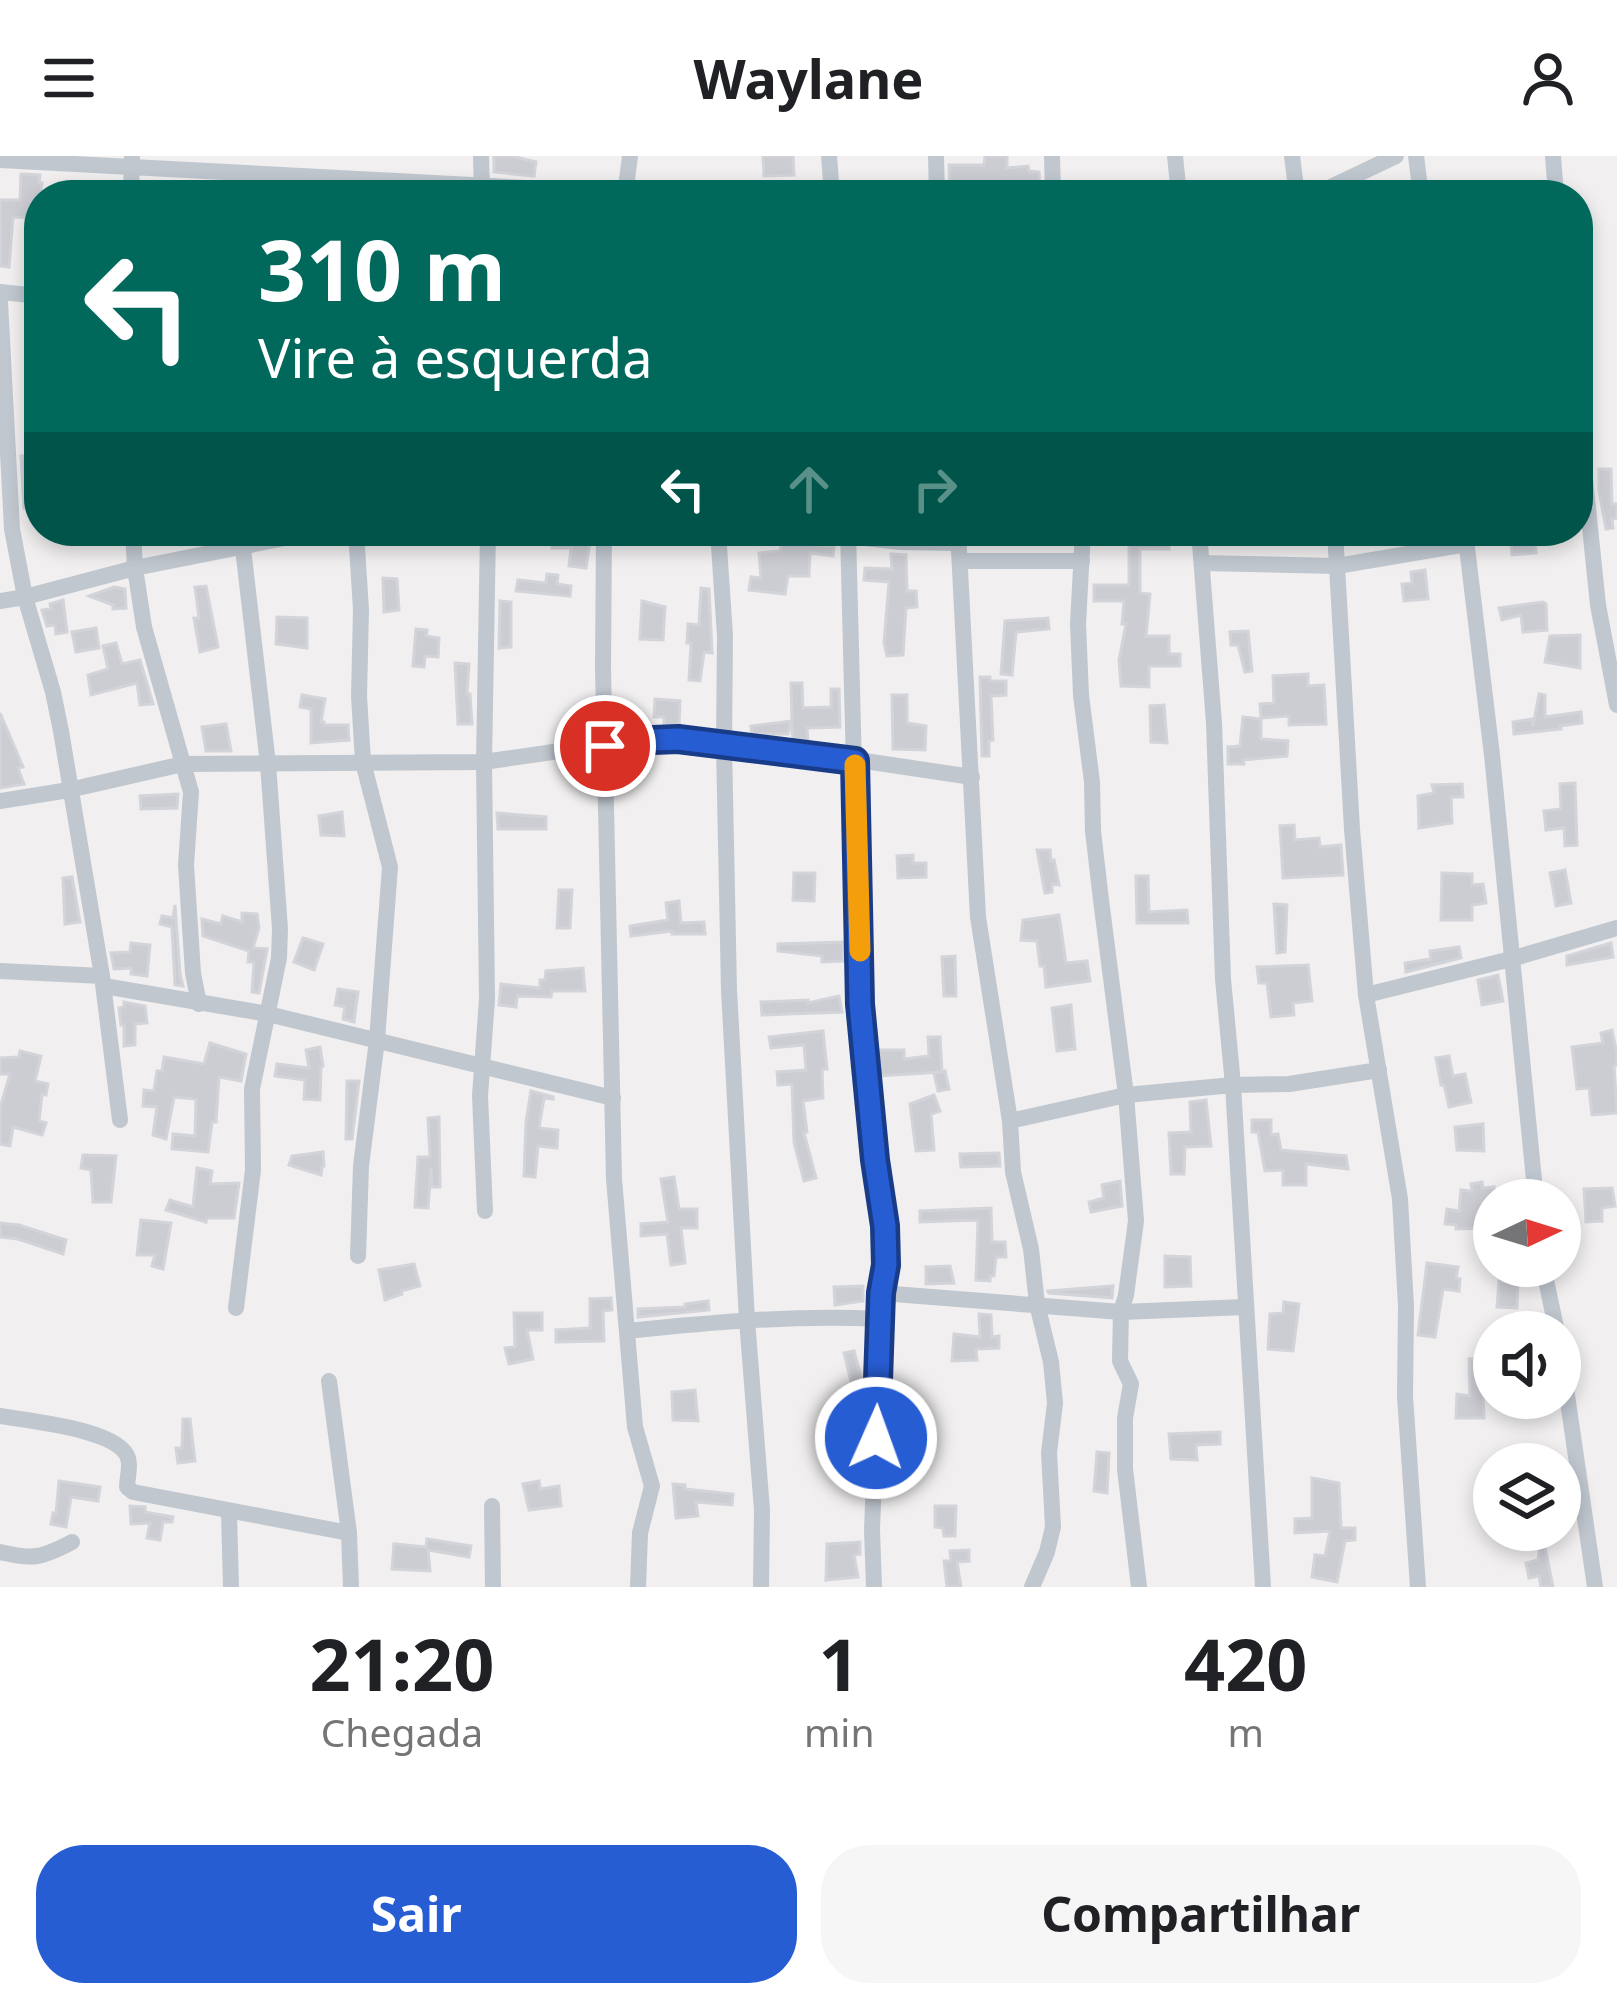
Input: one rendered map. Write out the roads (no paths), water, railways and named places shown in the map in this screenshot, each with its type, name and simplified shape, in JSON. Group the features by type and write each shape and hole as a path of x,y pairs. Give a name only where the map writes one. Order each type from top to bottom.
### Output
{"street":[{"path":"1346,180 1396,156"},
{"path":"0,160 132,161 370,180"},
{"path":"0,302 4,446 12,529 25,597 53,692 85,862 120,1120"},
{"path":"134,546 144,627 191,792 186,865 199,1004"},
{"path":"0,601 213,546"},
{"path":"236,1308 253,1170 252,1089 279,958 280,929 268,764 242,546"},
{"path":"357,546 363,762 390,867 377,1040 361,1166 358,1256"},
{"path":"485,1211 480,1096 488,999 484,762 488,546"},
{"path":"604,546 614,1179 635,1426 652,1486 640,1533 638,1587"},
{"path":"719,546 725,636 729,989 762,1510 761,1587"},
{"path":"849,546 860,1004 886,1265 872,1530 874,1587"},
{"path":"959,546 980,940 1010,1121 1013,1172 1031,1249 1055,1402 1049,1453 1053,1527 1032,1587"},
{"path":"967,546 1082,561"},
{"path":"1082,546 1078,624 1081,695 1136,1221 1121,1312 1120,1361 1131,1395 1125,1418 1125,1469 1139,1587"},
{"path":"1200,546 1263,1587"},
{"path":"1336,546 1366,995 1400,1199 1418,1587"},
{"path":"1202,562 1337,566 1429,546"},
{"path":"1467,546 1534,1179"},
{"path":"1592,546 1598,605 1613,650 1617,705"},
{"path":"0,801 183,764 484,762 628,741 678,739 971,777"},
{"path":"1366,995 1617,928"},
{"path":"0,971 103,981 199,1004 268,1014 613,1098"},
{"path":"1010,1121 1126,1095 1289,1084 1379,1070"},
{"path":"881,1293 1121,1312 1245,1307"},
{"path":"627,1331 824,1316 880,1319"},
{"path":"329,1381 349,1533 351,1587"},
{"path":"0,1416 79,1428 121,1447 128,1455 127,1487 133,1492 349,1533"},
{"path":"1570,1419 1594,1587"},
{"path":"492,1506 493,1587"},
{"path":"229,1513 231,1587"},
{"path":"0,1552 27,1558 46,1556 72,1542"}]}
